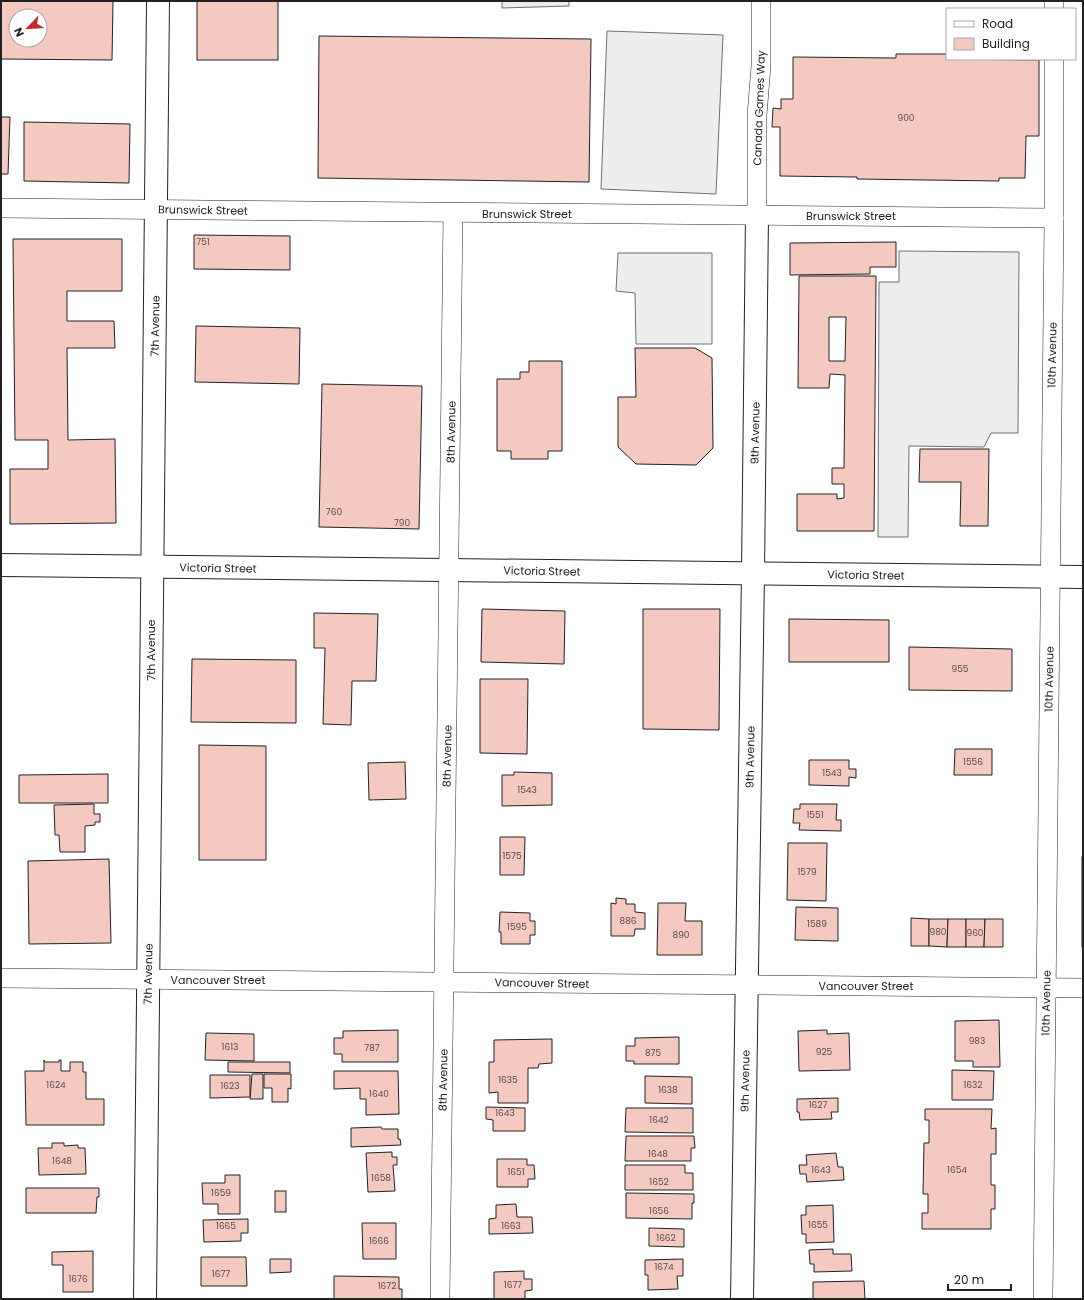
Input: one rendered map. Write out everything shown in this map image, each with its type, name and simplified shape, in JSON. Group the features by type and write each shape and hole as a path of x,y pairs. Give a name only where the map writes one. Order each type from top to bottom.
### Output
{"main road":[{"name":"7th Avenue","path":"145,1299 158,1"},
{"name":"9th Avenue","path":"742,1299 757,215"},
{"name":"Victoria Street","path":"1,565 1083,577"}],"street":[{"name":"Canada Games Way","path":"757,215 757,115 761,66 761,1"},
{"name":"10th Avenue","path":"1043,1299 1054,218 1054,60"},
{"name":"Brunswick Street","path":"1,208 1054,218"},
{"name":"8th Avenue","path":"440,1299 453,213"},
{"name":"Vancouver Street","path":"1,978 1083,988"}],"shaded area":[{"path":"502,1 569,1 569,6 502,8"},
{"path":"607,31 723,35 716,194 601,189"},
{"path":"899,251 1019,252 1018,433 991,433 984,447 909,446 908,537 878,537 879,282 899,282"},
{"path":"618,253 712,253 712,344 636,344 635,293 616,291"}],"building":[{"path":"1,1 113,1 112,60 1,59"},
{"path":"197,1 278,1 278,60 197,60"},
{"path":"319,36 591,39 589,182 318,178"},
{"path":"896,54 946,54 946,60 1039,60 1039,136 1026,136 1025,178 999,178 999,181 857,179 857,177 780,176 780,127 772,127 773,108 781,109 781,99 793,99 793,57 896,58"},
{"path":"1,117 10,117 8,174 1,174"},
{"path":"24,122 130,124 129,183 24,181"},
{"path":"194,235 290,236 290,270 194,269"},
{"path":"13,239 122,239 122,291 67,291 67,321 114,321 115,348 67,348 68,440 115,439 116,523 10,524 10,469 48,469 48,440 15,440"},
{"path":"896,242 896,267 870,267 870,274 790,275 790,243"},
{"path":"799,276 876,276 874,531 797,531 797,494 837,494 837,499 844,498 844,484 832,484 832,468 844,468 845,375 830,374 829,388 798,388","holes":["829,317 846,317 845,361 829,361"]},
{"path":"196,326 300,328 299,384 195,382"},
{"path":"635,348 695,348 712,358 713,448 696,465 636,464 618,447 618,397 636,397"},
{"path":"529,361 562,361 562,451 548,451 548,459 511,459 511,451 497,451 497,379 520,379 520,372 529,372"},
{"path":"322,384 422,386 419,529 319,527"},
{"path":"920,449 989,449 988,526 960,526 961,482 919,482"},
{"path":"482,609 565,611 564,664 481,662"},
{"path":"643,609 720,609 719,730 643,729"},
{"path":"314,613 378,614 376,681 352,681 351,725 323,724 325,648 314,648"},
{"path":"789,619 889,620 889,662 789,662"},
{"path":"909,647 1012,649 1012,691 909,690"},
{"path":"192,659 296,660 296,723 191,722"},
{"path":"480,679 528,679 527,754 480,753"},
{"path":"199,745 266,746 266,860 199,860"},
{"path":"955,749 992,749 992,775 954,775"},
{"path":"809,760 849,760 849,769 856,769 856,778 849,777 849,786 809,785"},
{"path":"405,762 406,799 369,800 368,763"},
{"path":"514,772 552,773 552,805 502,806 502,775 514,775"},
{"path":"108,774 108,803 19,803 19,775"},
{"path":"94,804 94,814 100,814 100,822 95,822 95,825 85,826 85,852 60,852 59,835 55,835 54,805"},
{"path":"800,804 837,804 836,820 841,820 841,831 799,830 800,823 793,823 794,809 800,809"},
{"path":"500,837 525,837 524,875 500,875"},
{"path":"788,843 827,843 826,901 787,900"},
{"path":"1083,857 1083,947 1082,947"},
{"path":"109,859 111,943 29,944 28,861"},
{"path":"616,898 626,899 626,904 635,904 635,912 645,913 645,929 635,929 634,936 611,936 611,903 616,904"},
{"path":"658,903 686,903 685,921 702,921 702,955 657,955"},
{"path":"796,907 838,908 838,941 795,940"},
{"path":"500,912 530,913 530,921 535,921 535,935 530,935 530,944 501,944 501,932 499,932"},
{"path":"911,918 929,919 929,946 911,946"},
{"path":"929,919 948,919 947,947 929,946"},
{"path":"948,919 966,919 966,947 947,947"},
{"path":"966,919 985,919 984,947 966,947"},
{"path":"985,919 1003,919 1003,947 984,947"},
{"path":"999,1020 1000,1067 973,1067 973,1061 955,1061 955,1021"},
{"path":"398,1030 398,1062 342,1062 342,1054 334,1054 334,1038 343,1038 343,1031"},
{"path":"827,1030 827,1034 849,1033 850,1070 799,1071 798,1031"},
{"path":"206,1033 254,1034 254,1061 205,1060"},
{"path":"679,1037 679,1064 634,1064 634,1061 626,1061 626,1046 635,1046 635,1038"},
{"path":"552,1039 552,1063 539,1064 538,1068 528,1068 528,1103 498,1103 498,1092 489,1093 489,1062 494,1062 494,1040"},
{"path":"44,1060 45,1062 59,1062 59,1060 61,1060 61,1071 70,1071 70,1062 83,1062 83,1072 86,1072 86,1099 104,1099 104,1125 26,1125 25,1071 44,1071"},
{"path":"228,1062 290,1062 290,1073 228,1072"},
{"path":"952,1070 994,1071 993,1100 952,1100"},
{"path":"334,1071 398,1071 399,1114 366,1115 366,1099 360,1099 360,1088 334,1089"},
{"path":"252,1074 263,1074 263,1099 250,1099"},
{"path":"264,1074 291,1074 291,1089 288,1088 288,1102 272,1102 272,1088 264,1088"},
{"path":"210,1075 250,1075 250,1097 210,1098"},
{"path":"645,1076 692,1077 692,1104 645,1103"},
{"path":"838,1098 838,1112 831,1112 832,1119 800,1120 799,1112 797,1112 797,1099"},
{"path":"486,1107 525,1108 525,1131 493,1131 493,1120 486,1119"},
{"path":"626,1108 693,1108 693,1133 625,1132"},
{"path":"925,1109 992,1109 991,1129 996,1128 996,1154 991,1154 991,1185 995,1185 995,1209 991,1209 991,1229 922,1229 922,1213 928,1213 928,1194 923,1194 924,1143 929,1143 929,1120 925,1120"},
{"path":"381,1127 382,1129 398,1129 398,1139 400,1139 401,1145 351,1147 351,1128"},
{"path":"626,1136 694,1136 695,1148 691,1148 691,1161 625,1161"},
{"path":"52,1143 64,1143 64,1146 78,1145 78,1148 85,1148 86,1174 39,1175 38,1148 52,1148"},
{"path":"392,1152 392,1157 397,1157 397,1165 393,1165 395,1191 368,1192 366,1153"},
{"path":"836,1153 838,1167 843,1167 844,1180 807,1182 806,1174 800,1174 799,1165 807,1165 806,1155"},
{"path":"497,1159 527,1159 527,1165 534,1165 535,1179 528,1179 528,1187 497,1187"},
{"path":"625,1165 685,1165 685,1173 693,1173 693,1190 625,1190"},
{"path":"225,1175 240,1175 240,1214 218,1214 218,1204 203,1204 202,1183 225,1183"},
{"path":"26,1188 99,1188 96,1213 26,1213"},
{"path":"275,1191 286,1191 286,1212 275,1212"},
{"path":"626,1193 694,1194 694,1203 692,1203 692,1219 626,1218"},
{"path":"516,1204 517,1217 532,1217 533,1233 489,1234 489,1219 496,1218 496,1205"},
{"path":"833,1205 834,1242 806,1243 806,1234 802,1234 801,1215 806,1215 806,1206"},
{"path":"248,1219 248,1233 241,1233 241,1241 204,1242 203,1220"},
{"path":"362,1223 396,1223 396,1259 363,1259"},
{"path":"649,1228 684,1229 684,1247 649,1246"},
{"path":"833,1249 833,1254 851,1254 852,1271 814,1272 814,1264 810,1264 809,1250"},
{"path":"93,1251 93,1292 63,1292 63,1265 52,1265 52,1252"},
{"path":"201,1257 246,1257 247,1286 201,1286"},
{"path":"270,1259 291,1259 291,1272 270,1273"},
{"path":"683,1259 683,1276 677,1276 678,1289 648,1290 648,1275 645,1275 645,1260"},
{"path":"524,1271 524,1279 532,1279 532,1290 525,1291 525,1299 494,1299 494,1272"},
{"path":"334,1276 399,1277 399,1289 402,1289 402,1299 334,1299"},
{"path":"864,1281 865,1299 813,1299 813,1282"}]}
